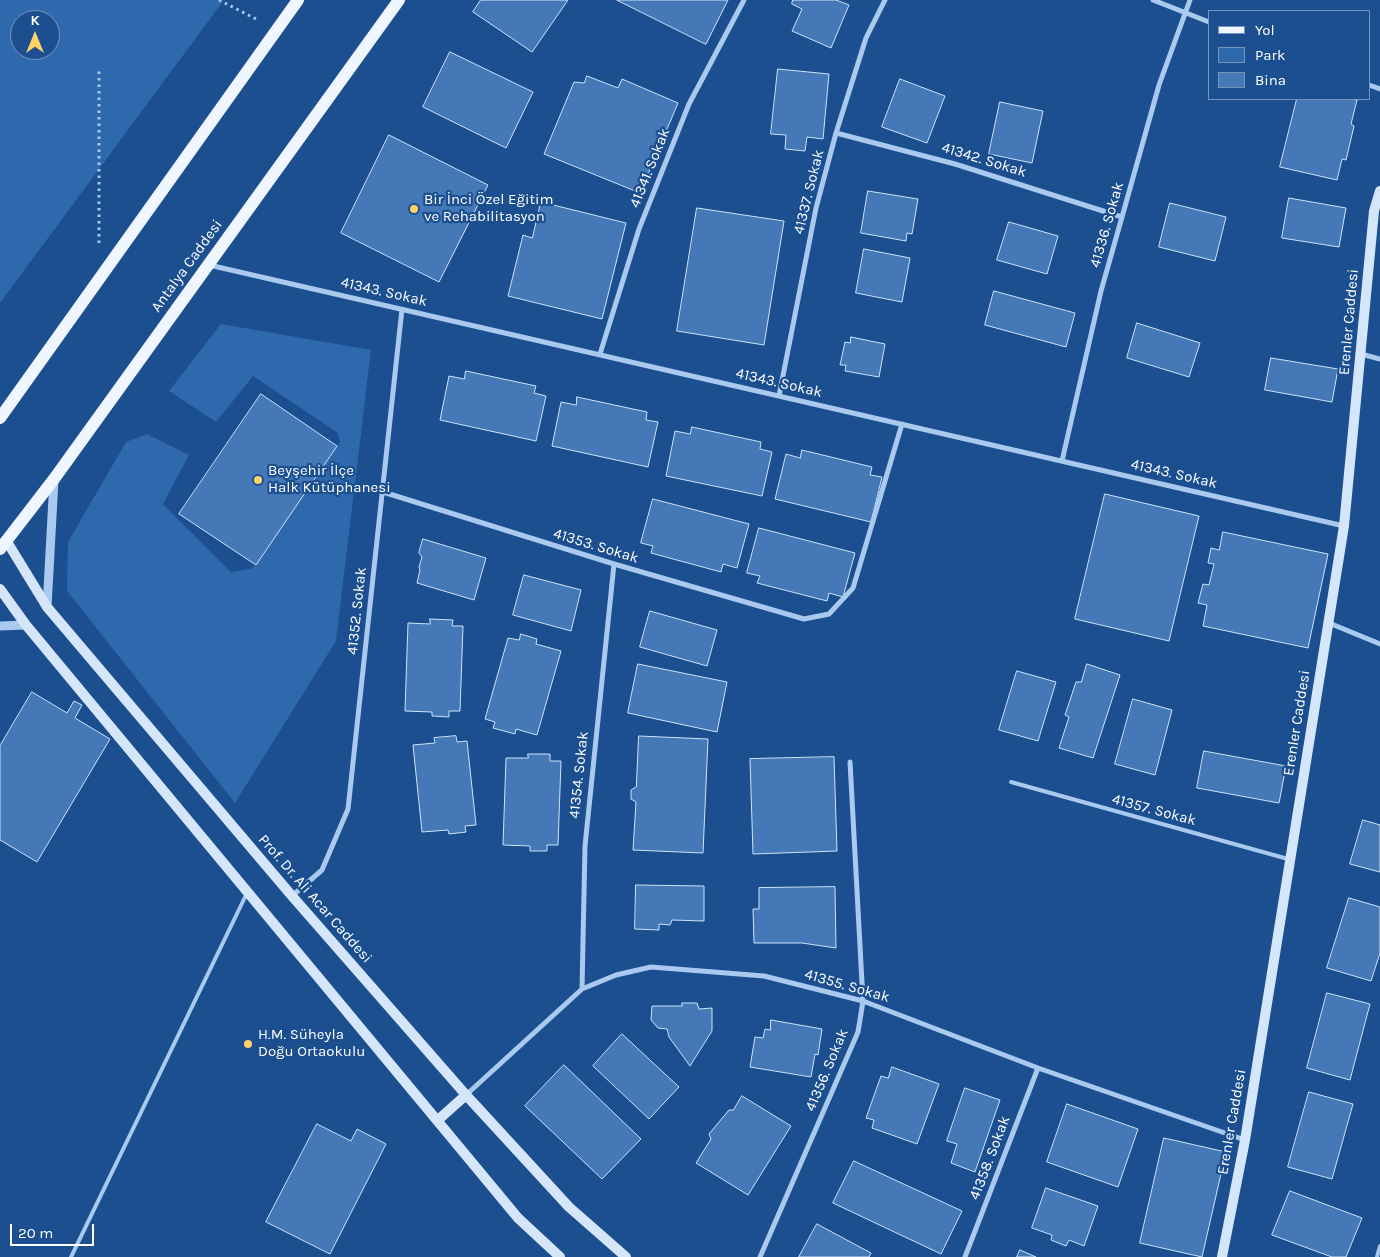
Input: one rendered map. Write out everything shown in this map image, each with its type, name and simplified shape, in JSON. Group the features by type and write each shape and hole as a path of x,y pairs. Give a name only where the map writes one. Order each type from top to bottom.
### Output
{"main road":[{"path":"0,418 298,0"},
{"name":"Antalya Caddesi","path":"2,540 54,479 399,0"},
{"name":"Erenler Caddesi","path":"1222,1257 1245,1140 1344,526 1374,211 1380,191"},
{"name":"Prof. Dr. Ali Acar Caddesi","path":"2,540 47,607 292,896 466,1095 569,1207 626,1257"},
{"path":"0,589 26,625 518,1218 560,1257"},
{"path":"438,1120 466,1095"}],"street":[{"name":"41341. Sokak","path":"600,354 639,229 689,104 744,0"},
{"name":"41337. Sokak","path":"780,396 816,208 836,133 866,38 885,0"},
{"path":"1152,0 1208,22"},
{"name":"41336. Sokak","path":"1062,461 1101,291 1159,85 1190,0"},
{"name":"41342. Sokak","path":"836,133 955,164 1122,217"},
{"name":"41343. Sokak","path":"208,265 1344,526"},
{"name":"41352. Sokak","path":"292,896 322,870 348,809 402,309"},
{"path":"1361,354 1380,359"},
{"name":"41353. Sokak","path":"382,492 614,564 804,619 829,614 853,588 902,424"},
{"path":"47,607 54,479"},
{"name":"41354. Sokak","path":"582,989 585,846 614,564"},
{"path":"1328,623 1380,644"},
{"path":"0,626 26,625"},
{"name":"41356. Sokak","path":"760,1257 858,1032 863,1001 850,762"},
{"name":"41355. Sokak","path":"466,1095 582,989 616,975 651,967 764,976 863,1001 1038,1068 1245,1140"},
{"name":"41358. Sokak","path":"965,1257 1038,1068"}],"lane":[{"name":"41357. Sokak","path":"1011,782 1290,859"},
{"path":"71,1257 248,891"},
{"path":"1377,1257 1380,1246"}],"path":[{"path":"219,0 276,30"},
{"path":"98,279 99,68"}],"green space":[{"path":"0,0 224,0 0,303"},
{"path":"221,324 371,350 336,641 235,803 67,591 68,542 126,442 147,434 189,455 163,504 231,572 250,569 256,565 340,442 338,433 253,376 216,422 169,391"}],"building":[{"path":"481,0 568,0 532,52 473,12"},
{"path":"617,0 728,0 706,44"},
{"path":"793,0 836,0 849,5 831,48 792,31 802,9 792,4"},
{"path":"450,52 533,92 506,148 423,107"},
{"path":"778,69 829,74 823,139 807,137 805,151 785,149 786,135 771,134"},
{"path":"587,76 618,88 622,79 678,103 640,193 544,154 574,82 584,83"},
{"path":"900,79 945,96 927,143 882,127"},
{"path":"1297,100 1357,100 1351,124 1354,126 1346,160 1342,159 1337,180 1280,167"},
{"path":"1000,102 1043,111 1032,163 989,154"},
{"name":"Bir İnci Özel Eğitim ve Rehabilitasyon","path":"389,135 488,185 439,282 341,233"},
{"path":"868,191 918,199 912,234 907,233 906,241 861,233"},
{"path":"1289,198 1346,208 1339,247 1282,238"},
{"path":"541,202 626,223 602,319 508,296 523,235 532,238"},
{"path":"1170,203 1226,217 1215,261 1159,247"},
{"path":"697,208 784,221 764,345 677,331"},
{"path":"1009,222 1058,236 1047,274 997,260"},
{"path":"864,249 910,258 902,302 856,293"},
{"path":"994,291 1075,313 1066,347 985,325"},
{"path":"1137,323 1200,343 1189,377 1127,358"},
{"path":"851,337 885,344 879,377 845,371 846,365 840,365 845,342 850,343"},
{"path":"1271,358 1338,369 1332,402 1265,390"},
{"path":"466,371 536,386 534,393 546,396 536,441 440,420 449,376 464,379"},
{"name":"Beyşehir İlçe Halk Kütüphanesi","path":"261,394 337,446 256,565 179,514"},
{"path":"577,397 647,412 646,420 658,422 648,467 552,446 561,402 576,405"},
{"path":"692,427 761,442 760,449 772,452 762,496 666,476 675,431 690,434"},
{"path":"802,450 872,467 870,475 882,477 871,522 775,499 786,454 800,458"},
{"path":"1105,494 1199,516 1169,641 1075,619"},
{"path":"653,499 749,524 737,568 723,564 721,572 651,553 653,546 641,543"},
{"path":"759,528 855,553 843,597 829,593 827,601 757,583 760,576 747,573"},
{"path":"1223,532 1328,554 1308,648 1203,626 1207,605 1198,603 1203,584 1209,585 1214,564 1208,563 1211,548 1219,550"},
{"path":"423,539 486,558 474,600 417,583 422,557 419,553"},
{"path":"524,575 581,590 571,631 513,615"},
{"path":"650,611 717,630 707,666 640,647"},
{"path":"430,619 453,620 452,626 463,626 460,711 449,711 449,717 432,716 432,712 405,711 408,623 430,624"},
{"path":"521,634 537,639 536,644 561,651 537,735 516,729 515,734 493,728 495,722 485,719 508,638 519,640"},
{"path":"638,664 727,682 717,732 628,713"},
{"path":"1087,664 1120,675 1093,758 1059,748 1069,717 1065,715 1076,682 1081,682"},
{"path":"1017,671 1056,682 1038,741 999,730"},
{"path":"32,692 67,713 74,701 82,705 75,718 110,739 37,862 0,840 0,746"},
{"path":"1133,699 1172,710 1155,775 1115,764"},
{"path":"456,736 457,742 467,741 476,825 465,826 466,832 449,834 448,830 422,832 413,745 435,743 434,738"},
{"path":"639,736 708,739 703,853 633,850 636,802 631,799 631,790 636,787"},
{"path":"1204,751 1286,766 1279,803 1197,788"},
{"path":"528,754 550,754 550,761 561,761 558,845 547,845 547,851 530,851 530,846 503,845 506,758 528,758"},
{"path":"834,757 837,851 753,854 750,759"},
{"path":"1363,820 1380,825 1380,872 1350,864"},
{"path":"636,885 704,886 704,921 672,920 670,925 659,924 659,930 635,929"},
{"path":"835,887 836,948 802,943 754,943 753,909 759,909 759,888"},
{"path":"1349,898 1380,907 1380,953 1371,981 1327,968"},
{"path":"1327,993 1370,1004 1350,1080 1307,1068"},
{"path":"682,1003 697,1003 699,1009 712,1008 712,1031 690,1066 669,1037 667,1029 658,1028 651,1020 652,1006 682,1006"},
{"path":"771,1020 822,1029 818,1055 815,1054 811,1077 750,1067 755,1037 763,1038 765,1029 770,1030"},
{"path":"622,1034 679,1087 649,1119 593,1066"},
{"path":"564,1065 641,1139 602,1179 525,1106"},
{"path":"892,1067 939,1084 917,1144 872,1128 874,1120 866,1118 881,1076 888,1078"},
{"path":"965,1088 1000,1100 975,1172 951,1163 957,1144 947,1141"},
{"path":"1309,1092 1353,1104 1332,1179 1288,1167"},
{"path":"742,1096 791,1126 748,1195 696,1163 711,1139 709,1134 729,1110 733,1110"},
{"path":"1067,1104 1138,1129 1118,1187 1047,1162"},
{"path":"317,1124 351,1141 357,1129 386,1144 330,1254 266,1222"},
{"path":"1164,1138 1226,1152 1202,1257 1140,1243"},
{"path":"854,1161 962,1211 941,1254 833,1203"},
{"path":"1046,1188 1098,1206 1084,1246 1069,1240 1066,1246 1051,1240 1052,1235 1032,1228"},
{"path":"1290,1191 1362,1218 1346,1257 1332,1257 1272,1235"},
{"path":"817,1224 871,1253 869,1257 799,1257"},
{"path":"1020,1250 1036,1257 1017,1257"}],"place":[{"name":"Bir İnci Özel Eğitim ve Rehabilitasyon","path":"414,209"},
{"name":"Beyşehir İlçe Halk Kütüphanesi","path":"258,480"},
{"name":"H.M. Süheyla Doğu Ortaokulu","path":"248,1044"}]}
